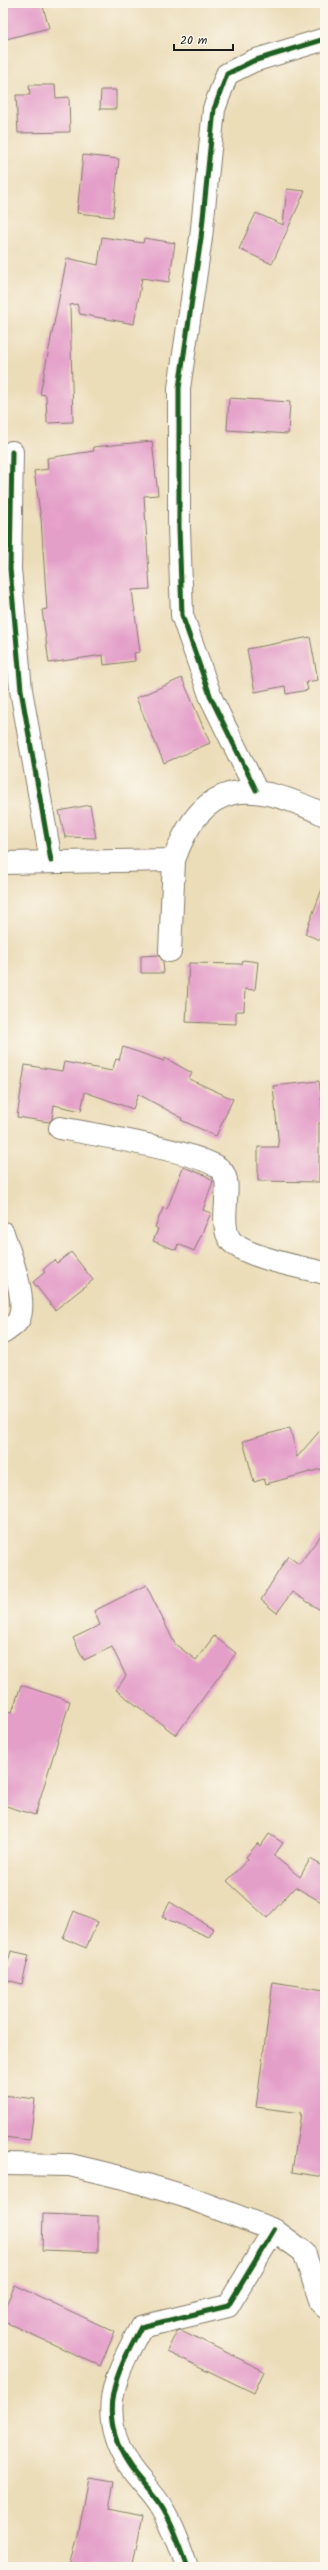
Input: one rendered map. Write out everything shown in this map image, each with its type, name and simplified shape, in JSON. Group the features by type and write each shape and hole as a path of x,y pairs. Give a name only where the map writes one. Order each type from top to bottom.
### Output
{"street":[{"path":"256,790 211,698 182,615 179,527 179,388 201,238 214,109 227,74 252,61 325,39"},
{"path":"12,452 10,569 21,690 51,861"},
{"path":"170,951 174,860 181,840 201,809 222,795 256,790 302,804 325,815"},
{"path":"3,863 174,860"},
{"path":"60,1128 145,1145 210,1163 221,1170 226,1177 226,1229 230,1240 240,1248 286,1264 325,1273"},
{"path":"3,1233 17,1281 21,1307 19,1319 3,1333"},
{"path":"3,2164 78,2166 184,2196 274,2230 304,2252 321,2303 325,2307"},
{"path":"187,2567 162,2508 129,2465 119,2447 110,2412 112,2389 122,2362 141,2327 228,2306 274,2230"}],"building":[{"path":"13,3 42,3 49,28 6,39 3,26 3,6"},
{"path":"29,85 55,85 56,98 69,97 70,132 18,133 16,95 30,95"},
{"path":"101,90 116,90 116,109 100,109"},
{"path":"83,155 119,159 113,217 77,213"},
{"path":"287,189 305,191 272,264 239,249 256,213 283,225"},
{"path":"102,237 143,243 144,238 175,243 169,282 142,278 134,324 80,314 77,304 70,305 73,422 47,423 46,395 40,394 67,258 98,265"},
{"path":"229,398 290,402 288,434 227,430"},
{"path":"152,441 158,495 144,496 150,589 132,590 140,652 134,653 135,661 104,665 103,655 49,663 42,610 47,609 41,519 34,471 48,469 47,458 94,451 93,447"},
{"path":"310,637 318,680 306,682 308,690 286,694 285,686 255,692 247,649"},
{"path":"182,678 210,743 164,763 136,698"},
{"path":"90,805 96,838 65,837 59,811"},
{"path":"324,884 325,937 322,935 320,940 305,934"},
{"path":"159,955 163,962 164,973 141,973 141,956"},
{"path":"243,960 258,962 255,990 245,989 244,1011 236,1011 236,1024 186,1022 189,963 242,964"},
{"path":"123,1047 164,1061 165,1058 192,1073 189,1079 233,1099 216,1136 181,1120 182,1118 138,1094 133,1109 85,1092 81,1111 54,1105 52,1119 49,1122 17,1117 25,1065 62,1071 64,1062 112,1071 116,1059 119,1060"},
{"path":"319,1081 324,1122 319,1123 319,1182 258,1181 258,1147 279,1147 273,1086"},
{"path":"183,1167 205,1175 213,1181 203,1210 211,1213 194,1251 178,1244 176,1250 153,1241 158,1229 155,1227 163,1208 167,1209"},
{"path":"71,1252 93,1280 55,1310 33,1282 45,1272 43,1270 54,1260 57,1263"},
{"path":"325,1425 325,1468 266,1484 264,1479 254,1482 243,1441 290,1428 297,1457"},
{"path":"325,1530 325,1613 292,1592 277,1613 261,1600 288,1556 299,1564"},
{"path":"146,1585 175,1644 196,1660 214,1636 236,1653 176,1735 116,1690 126,1676 112,1647 84,1660 73,1638 100,1625 94,1611"},
{"path":"21,1685 70,1701 35,1815 3,1805 3,1721 6,1711 12,1712"},
{"path":"269,1834 283,1843 274,1856 300,1877 310,1859 325,1867 325,1904 295,1887 267,1918 227,1881 248,1859 246,1857 258,1843 261,1846"},
{"path":"170,1902 214,1929 209,1937 162,1917"},
{"path":"74,1911 98,1922 86,1948 63,1938"},
{"path":"11,1951 29,1955 22,1984 3,1979 3,1961 8,1962"},
{"path":"273,1982 325,1990 325,2177 292,2172 301,2113 256,2107"},
{"path":"3,2095 35,2099 30,2140 3,2137"},
{"path":"43,2214 98,2216 98,2252 42,2250"},
{"path":"15,2285 115,2332 100,2366 3,2321 3,2311"},
{"path":"181,2330 264,2371 254,2393 167,2351 177,2331"},
{"path":"89,2477 114,2481 109,2510 143,2517 132,2567 69,2567 78,2536"}],"cycle path":[{"path":"256,790 211,698 182,615 179,527 179,388 201,238 214,109 227,74 253,61 325,39"},
{"path":"12,452 10,569 21,690 51,861"},
{"path":"187,2567 170,2522 158,2502 132,2470 118,2445 113,2428 111,2411 117,2378 141,2327 228,2306 274,2230"}]}
